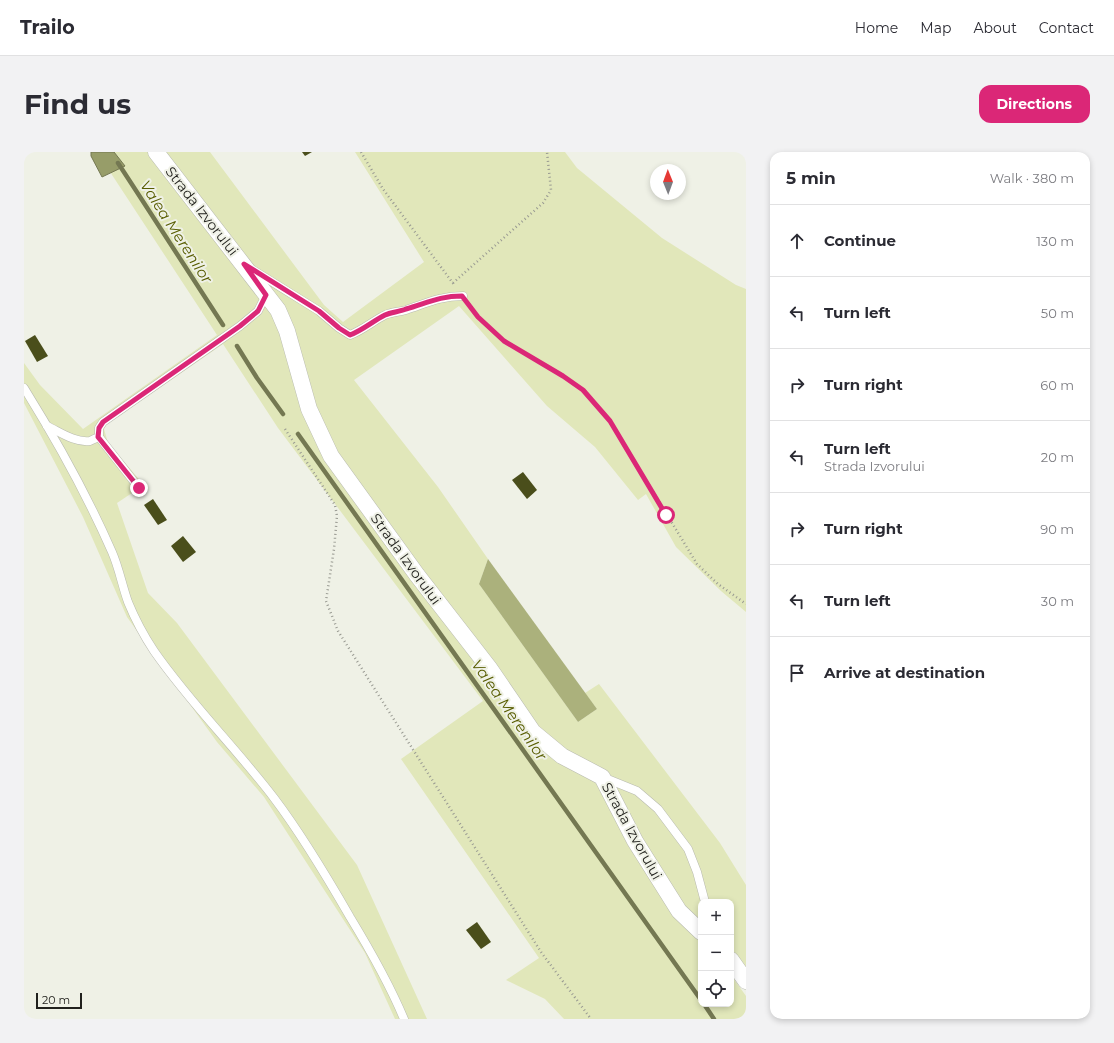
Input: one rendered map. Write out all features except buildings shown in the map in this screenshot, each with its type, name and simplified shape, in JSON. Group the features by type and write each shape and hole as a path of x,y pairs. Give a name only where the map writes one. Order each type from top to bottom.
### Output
{"street":[{"name":"Strada Izvorului","path":"156,152 244,264 278,310 287,331 309,409 331,456 417,575 490,669 533,732 562,756 602,777 635,841 678,911 698,929"},
{"path":"734,964 746,981"}],"lane":[{"path":"244,264 319,311 350,335 358,332 386,315 406,310 430,300 450,296 462,296"},
{"path":"139,488 98,437 99,428 103,422 240,326 258,311 266,295"},
{"path":"24,388 47,425 97,517 113,555 128,602 141,630 154,652 240,754 275,799 327,876 373,956 395,997 404,1019"},
{"path":"47,425 69,437 76,439 90,441 98,437"},
{"path":"602,777 637,791 658,809 688,849 697,872 704,899"}],"path":[{"path":"362,152 383,189 478,317 504,341 563,376 583,390 610,421 697,564 718,584 746,604"},
{"path":"453,284 543,203 551,190 547,152"},
{"path":"285,429 336,505 337,516 334,550 326,601 338,631 541,952 591,1019"}],"shaded area":[{"path":"91,152 114,152 125,166 102,177 91,156"},
{"path":"97,152 149,152 277,316 313,434 528,733 595,780 698,934 698,1007 734,1007 734,979 746,996 746,1019 564,1019 545,999 506,980 539,958 401,759 483,701 278,428 223,344 107,424 104,429 108,443 144,485 117,503 148,593 177,623 357,865 427,1019 395,1019 365,953 264,797 217,742 127,617 83,517 24,403 24,363 40,385 83,429 217,335"},
{"path":"160,152 210,152 324,305 343,322 424,262 355,152 565,152 577,168 662,238 736,285 746,289 746,612 721,591 676,547 646,494 638,500 595,447 547,406 459,306 354,380 438,487 488,559 479,584 578,722 597,709 585,693 599,684 720,843 746,885 746,972 734,958 734,899 698,899 698,922 683,908 645,851 606,774 564,752 536,728 342,465 313,400 286,314"},
{"path":"488,559 597,709 578,722 479,584"}],"waterway":[{"name":"Valea Merenilor","path":"118,163 223,325"},
{"name":"Valea Merenilor","path":"237,346 257,378 283,414"},
{"name":"Valea Merenilor","path":"298,434 698,996"},
{"name":"Valea Merenilor","path":"706,1007 714,1019"}],"route":[{"path":"139,488 98,437 99,428 103,422 217,343 258,311 266,295 244,264 319,311 350,335 358,332 386,315 406,310 430,300 450,296 462,296 478,317 504,341 563,376 583,390 610,421 666,515"}]}
